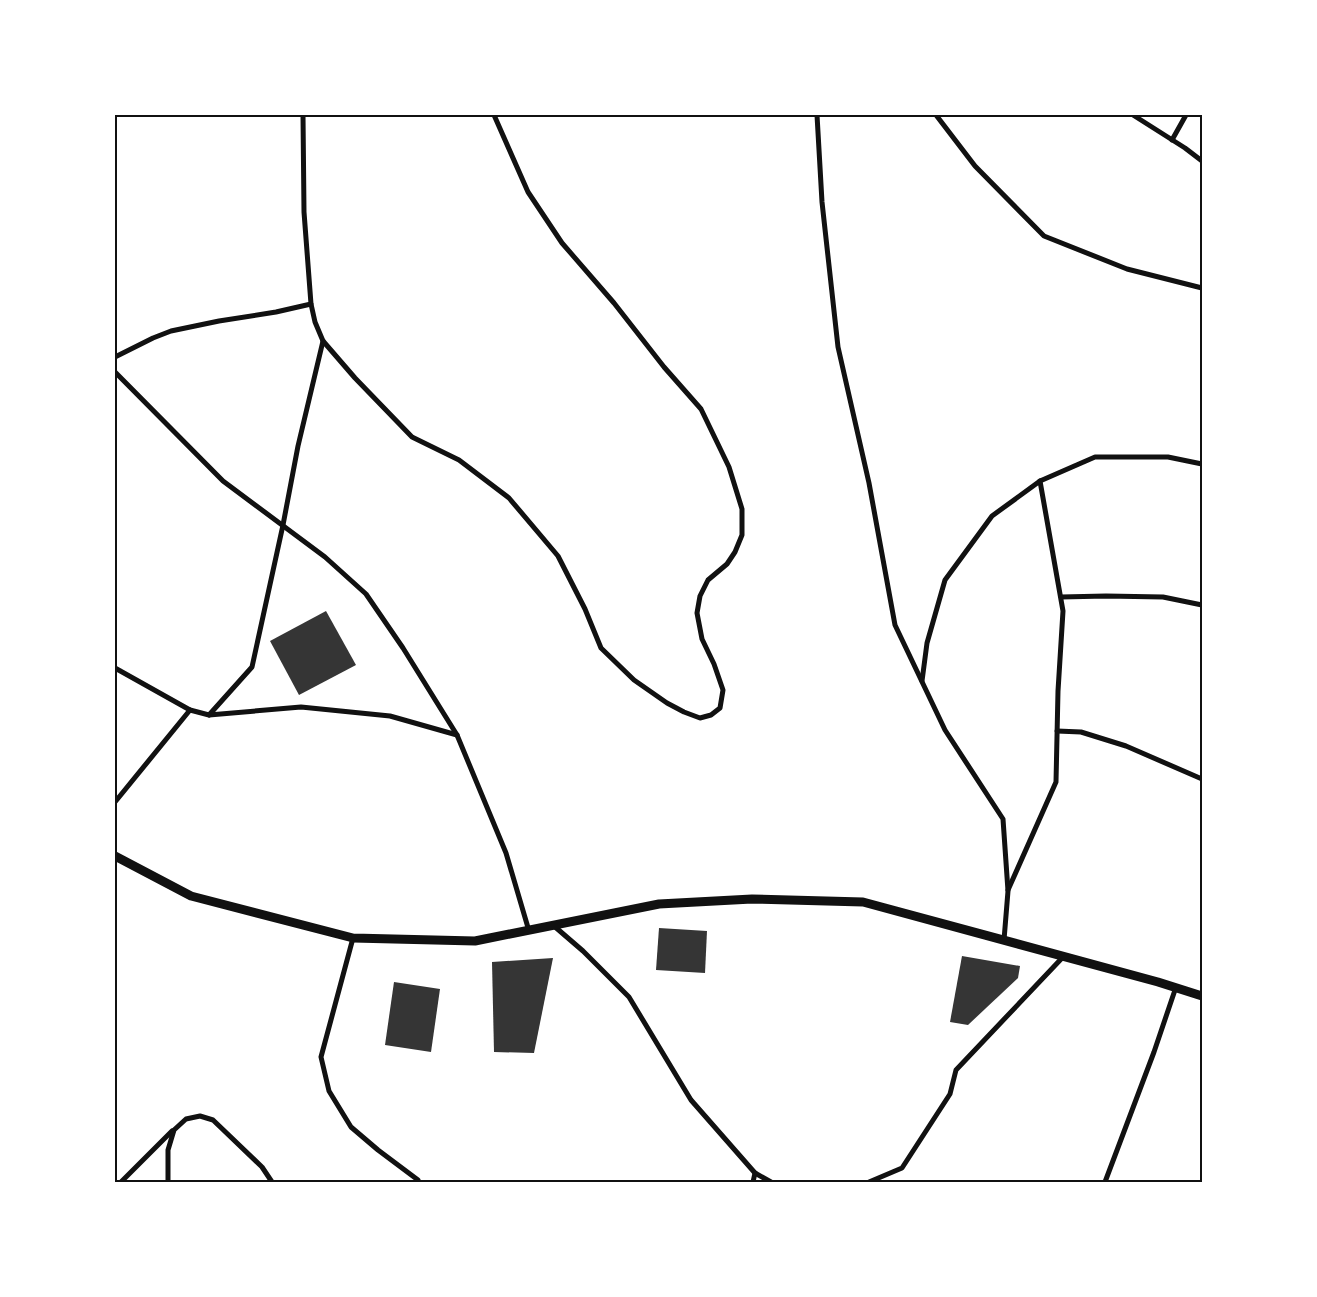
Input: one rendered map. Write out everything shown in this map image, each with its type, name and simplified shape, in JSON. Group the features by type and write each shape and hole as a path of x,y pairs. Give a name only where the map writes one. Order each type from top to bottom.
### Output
{"street":[{"path":"303,115 304,212 310,304 323,341 355,378 412,437 459,460 509,498 558,556 585,609 601,648 634,680 667,704 684,712 700,718 711,715 720,708 723,690 714,664 702,639 697,613 700,596 708,580 727,564 735,552 742,535 742,509 729,467 701,408 664,367 614,303 562,243 528,192 494,115"},
{"path":"817,115 822,202 838,347 869,483 896,625 945,730 1003,819 1008,891 1004,940"},
{"path":"936,115 975,166 1044,236 1127,269 1202,288"},
{"path":"1133,115 1202,160"},
{"path":"1172,140 1186,115"},
{"path":"115,357 171,331 219,320 276,312 310,304"},
{"path":"209,715 252,667 298,446 323,341"},
{"path":"115,372 223,481 325,557 366,594 403,648 457,735 506,853 529,930"},
{"path":"922,681 927,643 945,580 992,516 1040,481 1095,457 1168,457 1202,464"},
{"path":"1008,891 1056,782 1058,691 1063,611 1040,481"},
{"path":"1061,597 1163,597 1202,605"},
{"path":"115,668 190,710 209,715 301,707 390,716 457,735"},
{"path":"115,802 190,710"},
{"path":"1057,731 1081,732 1126,746 1202,779"},
{"path":"115,856 191,896 353,938 475,941 659,904 752,899 863,902 1158,982 1202,996"},
{"path":"554,926 628,997 691,1100 755,1174 771,1182"},
{"path":"353,938 321,1058 329,1091 351,1127 418,1180 416,1182"},
{"path":"869,1182 902,1168 950,1094 956,1070 1063,957"},
{"path":"1106,1182 1176,988"},
{"path":"121,1182 174,1130 186,1120 200,1116 212,1120 262,1167 272,1182"},
{"path":"168,1182 168,1150 174,1130"},
{"path":"753,1182 755,1174"}],"building":[{"path":"326,611 356,665 299,695 270,641"},
{"path":"659,928 707,931 705,973 656,970"},
{"path":"962,956 1020,966 1018,978 968,1025 950,1022"},
{"path":"553,958 534,1053 494,1052 492,962"},
{"path":"394,982 440,989 431,1052 385,1045"}]}
